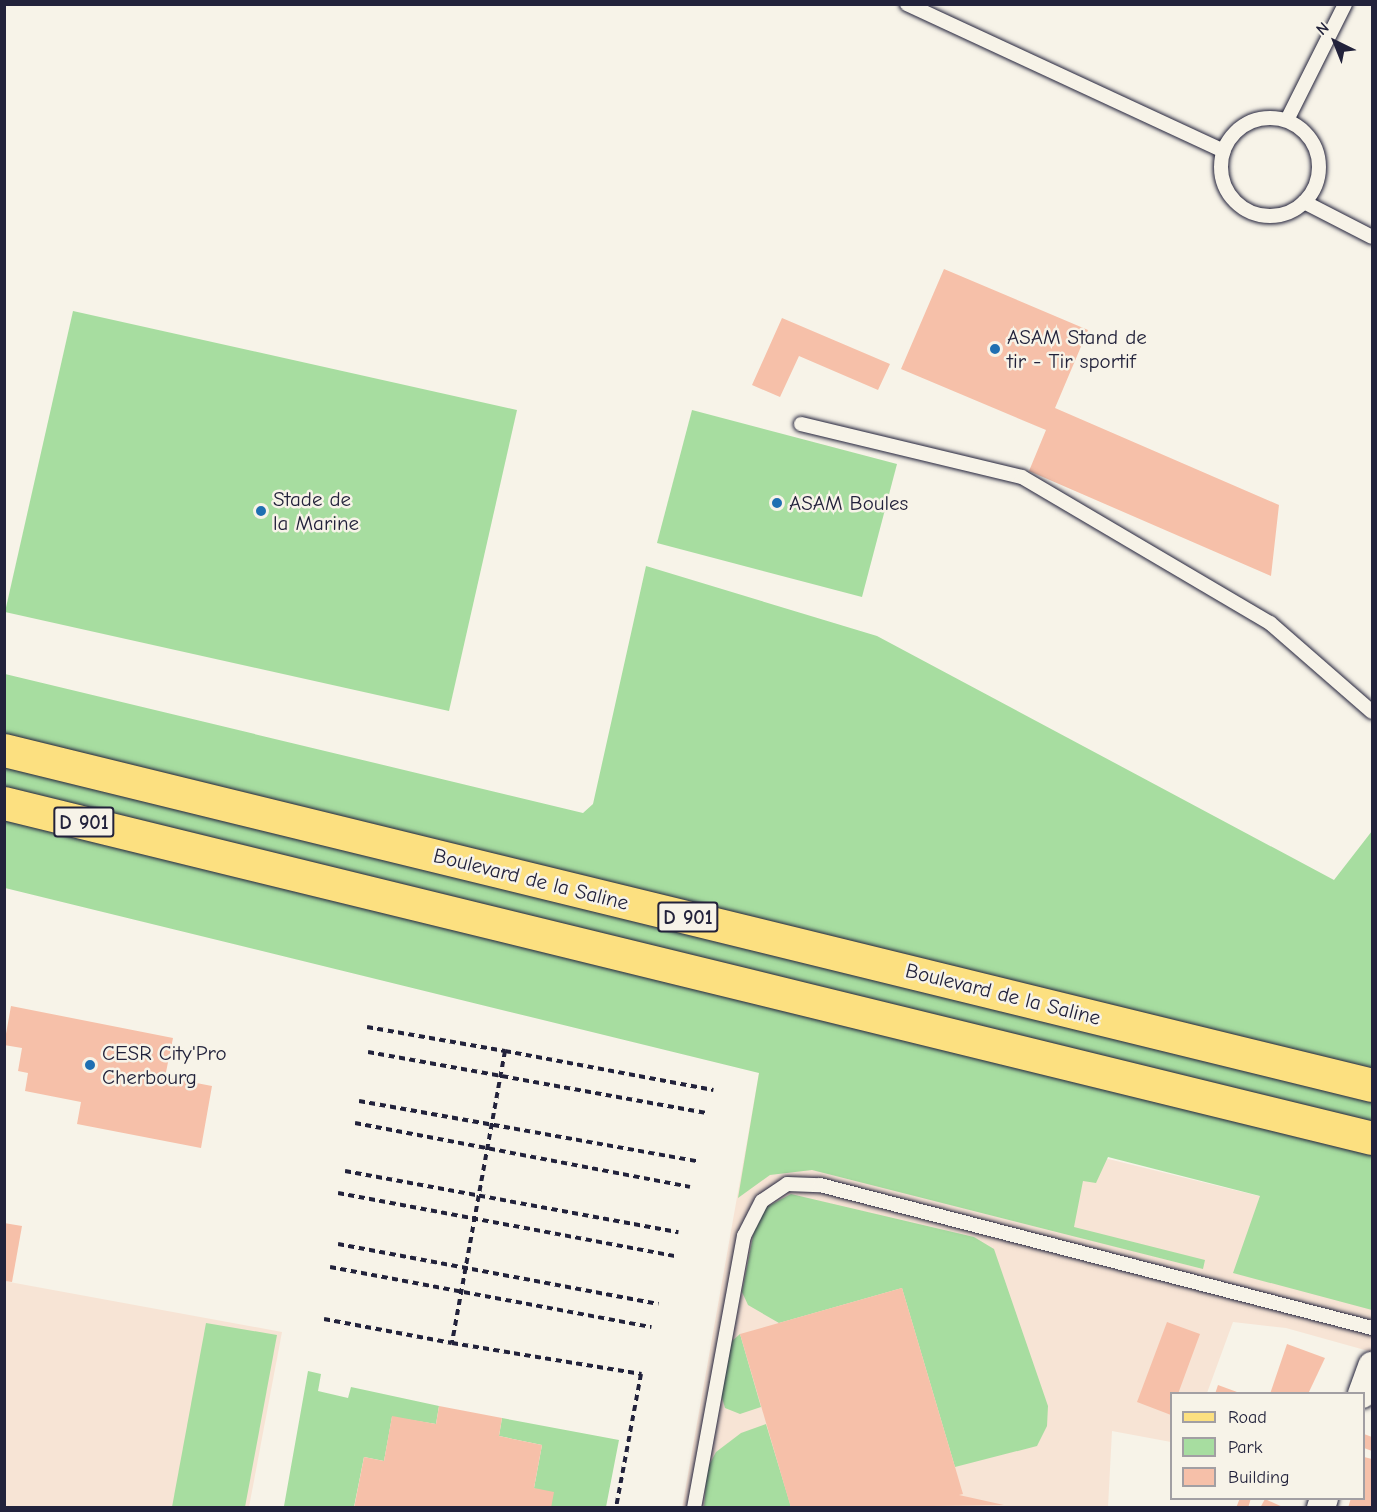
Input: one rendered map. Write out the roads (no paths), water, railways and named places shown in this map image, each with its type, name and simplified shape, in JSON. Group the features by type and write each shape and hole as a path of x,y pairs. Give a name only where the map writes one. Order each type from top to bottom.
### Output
{"main road":[{"name":"Boulevard de la Saline","path":"4,750 1372,1085"},
{"name":"D 901","path":"4,803 1372,1138"}],"street":[{"path":"1363,1392 1372,1366"}],"lane":[{"path":"907,4 1224,151"},
{"path":"1287,120 1345,4"},
{"path":"1287,120 1302,128 1319,157 1317,181 1304,202 1273,216 1242,207 1223,182 1224,151 1249,123 1287,120"},
{"path":"1304,202 1372,237"},
{"path":"801,424 1022,477 1270,623 1372,712"},
{"path":"694,1508 744,1236 762,1201 787,1184 820,1185 1372,1328"}],"place":[{"name":"ASAM Stand de tir - Tir sportif","path":"995,349"},
{"name":"ASAM Boules","path":"777,503"},
{"name":"Stade de la Marine","path":"261,511"},
{"name":"CESR City'Pro Cherbourg","path":"90,1065"}]}
